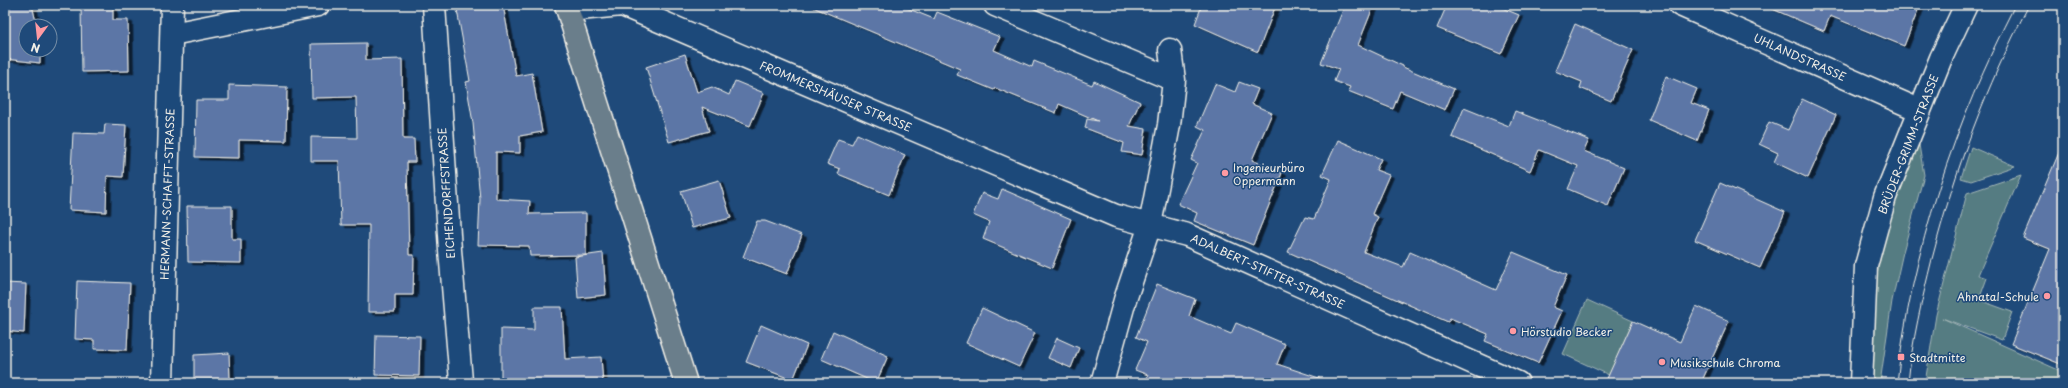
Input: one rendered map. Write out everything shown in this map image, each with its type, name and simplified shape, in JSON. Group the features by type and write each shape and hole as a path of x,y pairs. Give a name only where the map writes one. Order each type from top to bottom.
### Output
{"main road":[{"name":"FROMMERSHÄUSER STRASSE","path":"567,8 686,383"}],"street":[{"name":"HERMANN-SCHAFFT-STRASSE","path":"162,383 172,5"},
{"path":"172,34 318,5"},
{"name":"EICHENDORFFSTRASSE","path":"434,5 450,250 461,381"},
{"path":"995,5 1174,80"},
{"name":"UHLANDSTRASSE","path":"1680,5 1919,110"},
{"name":"BRÜDER-GRIMM-STRASSE","path":"1861,383 1866,266 1885,197 1919,110 1966,5"},
{"name":"FROMMERSHÄUSER STRASSE","path":"567,8 622,6 1108,212 1150,225"},
{"path":"1102,383 1125,300 1150,225 1169,125 1174,80 1170,50"},
{"name":"ADALBERT-STIFTER-STRASSE","path":"1150,225 1187,235 1518,383"}],"green space":[{"path":"1919,145 1924,175 1903,252 1892,301 1880,383 1872,383 1875,285 1882,249 1893,207 1912,154"},
{"path":"1971,147 2015,166 1971,181 1961,178"},
{"path":"2021,175 1978,275 1987,278 1979,300 2012,312 2002,340 1942,318 2063,372 2063,383 1925,383 1936,315 1967,193"},
{"path":"1587,300 1633,321 1609,375 1563,354"}],"building":[{"path":"5,5 32,5 35,18 18,18 18,58 40,58 40,63 5,59"},
{"path":"81,5 113,5 113,20 128,20 129,71 82,72"},
{"path":"483,5 503,5 516,76 532,73 542,132 520,136 520,153 496,152 496,199 530,201 529,214 586,213 586,255 530,256 529,246 478,245 480,199 473,123 466,82 470,81 457,10"},
{"path":"808,5 899,5 934,19 937,12 1000,37 994,50 1032,67 1034,61 1092,85 1094,81 1140,102 1129,126 1146,129 1142,155 1122,152 1124,143 1085,128 1087,119 1098,121 1059,104 1056,113 995,88 994,90 957,75 960,69"},
{"path":"1202,5 1276,5 1258,52 1195,24"},
{"path":"1345,5 1374,5 1358,45 1403,67 1454,89 1445,110 1400,91 1393,109 1348,91 1350,87 1334,81 1339,69 1321,63"},
{"path":"1447,5 1495,5 1519,15 1501,54 1437,28"},
{"path":"1763,5 1920,5 1904,46 1830,16 1824,31"},
{"path":"1575,24 1633,50 1611,101 1580,88 1582,82 1555,71"},
{"path":"366,43 366,60 402,59 403,139 414,139 415,162 407,162 409,255 414,255 413,295 395,295 395,312 368,312 369,225 341,225 339,161 311,161 311,137 357,138 356,97 312,98 311,44"},
{"path":"685,54 697,92 712,87 729,95 735,81 764,93 750,126 702,107 709,131 669,142 646,67"},
{"path":"1666,76 1697,89 1691,103 1709,110 1697,141 1649,120"},
{"path":"1239,82 1258,89 1252,104 1272,113 1252,160 1282,173 1253,245 1194,221 1197,213 1178,204 1197,163 1191,160 1205,130 1197,126 1215,84 1235,92"},
{"path":"229,85 287,87 286,141 239,140 239,158 195,157 196,100 229,100"},
{"path":"1802,99 1836,115 1808,178 1774,162 1778,153 1759,144 1769,122 1788,130"},
{"path":"1464,108 1509,126 1515,111 1589,140 1584,151 1624,168 1608,206 1568,189 1578,166 1539,150 1530,171 1452,137"},
{"path":"105,124 126,125 123,177 107,176 106,212 69,210 73,133 104,134"},
{"path":"857,134 905,155 889,195 838,174 840,169 827,164 838,139 852,144"},
{"path":"1338,140 1381,159 1376,170 1389,175 1372,214 1378,217 1364,252 1403,267 1410,252 1496,290 1513,252 1567,275 1553,307 1562,311 1538,363 1485,341 1488,334 1450,318 1448,322 1288,252 1305,217 1314,219 1331,179 1322,175"},
{"name":"Ahnatal-Schule","path":"2063,143 2063,365 2011,344 2050,249 2023,238"},
{"path":"719,180 731,218 692,228 681,191"},
{"path":"1720,183 1785,212 1760,268 1695,240"},
{"path":"1002,189 1071,219 1052,268 983,239 989,222 973,215 982,193 998,199"},
{"path":"187,206 232,206 232,239 241,239 241,263 188,262"},
{"path":"757,221 765,221 802,235 787,274 743,257"},
{"path":"603,253 606,295 578,298 575,257"},
{"path":"77,281 130,283 127,350 94,349 94,340 75,339"},
{"path":"5,283 26,284 24,333 5,331"},
{"path":"1157,284 1195,299 1189,316 1231,334 1236,323 1285,344 1277,364 1322,379 1321,383 1144,383 1148,375 1135,370 1147,342 1136,337"},
{"name":"Musikschule Chroma","path":"1696,306 1729,321 1701,383 1605,383 1633,321 1680,342"},
{"path":"534,307 562,307 565,359 601,357 603,383 501,381 501,329 534,330"},
{"path":"982,308 1035,333 1019,367 966,343"},
{"path":"761,325 807,345 793,380 746,362"},
{"path":"833,331 888,356 876,383 821,359"},
{"path":"376,335 420,336 419,376 375,375"},
{"path":"1057,338 1079,348 1071,368 1048,358"},
{"path":"229,353 230,379 194,380 194,355"}],"tram line":[{"path":"1897,383 1913,285 1939,188 1973,95 1993,49 2015,5"},
{"path":"1908,383 1921,305 1951,192 1985,98 2013,36 2029,5"}],"place":[{"name":"Ingenieurbüro Oppermann","path":"1225,173"},
{"name":"Ahnatal-Schule","path":"2047,296"},
{"name":"Hörstudio Becker","path":"1513,331"},
{"name":"Stadtmitte","path":"1901,357"},
{"name":"Musikschule Chroma","path":"1662,362"}]}
